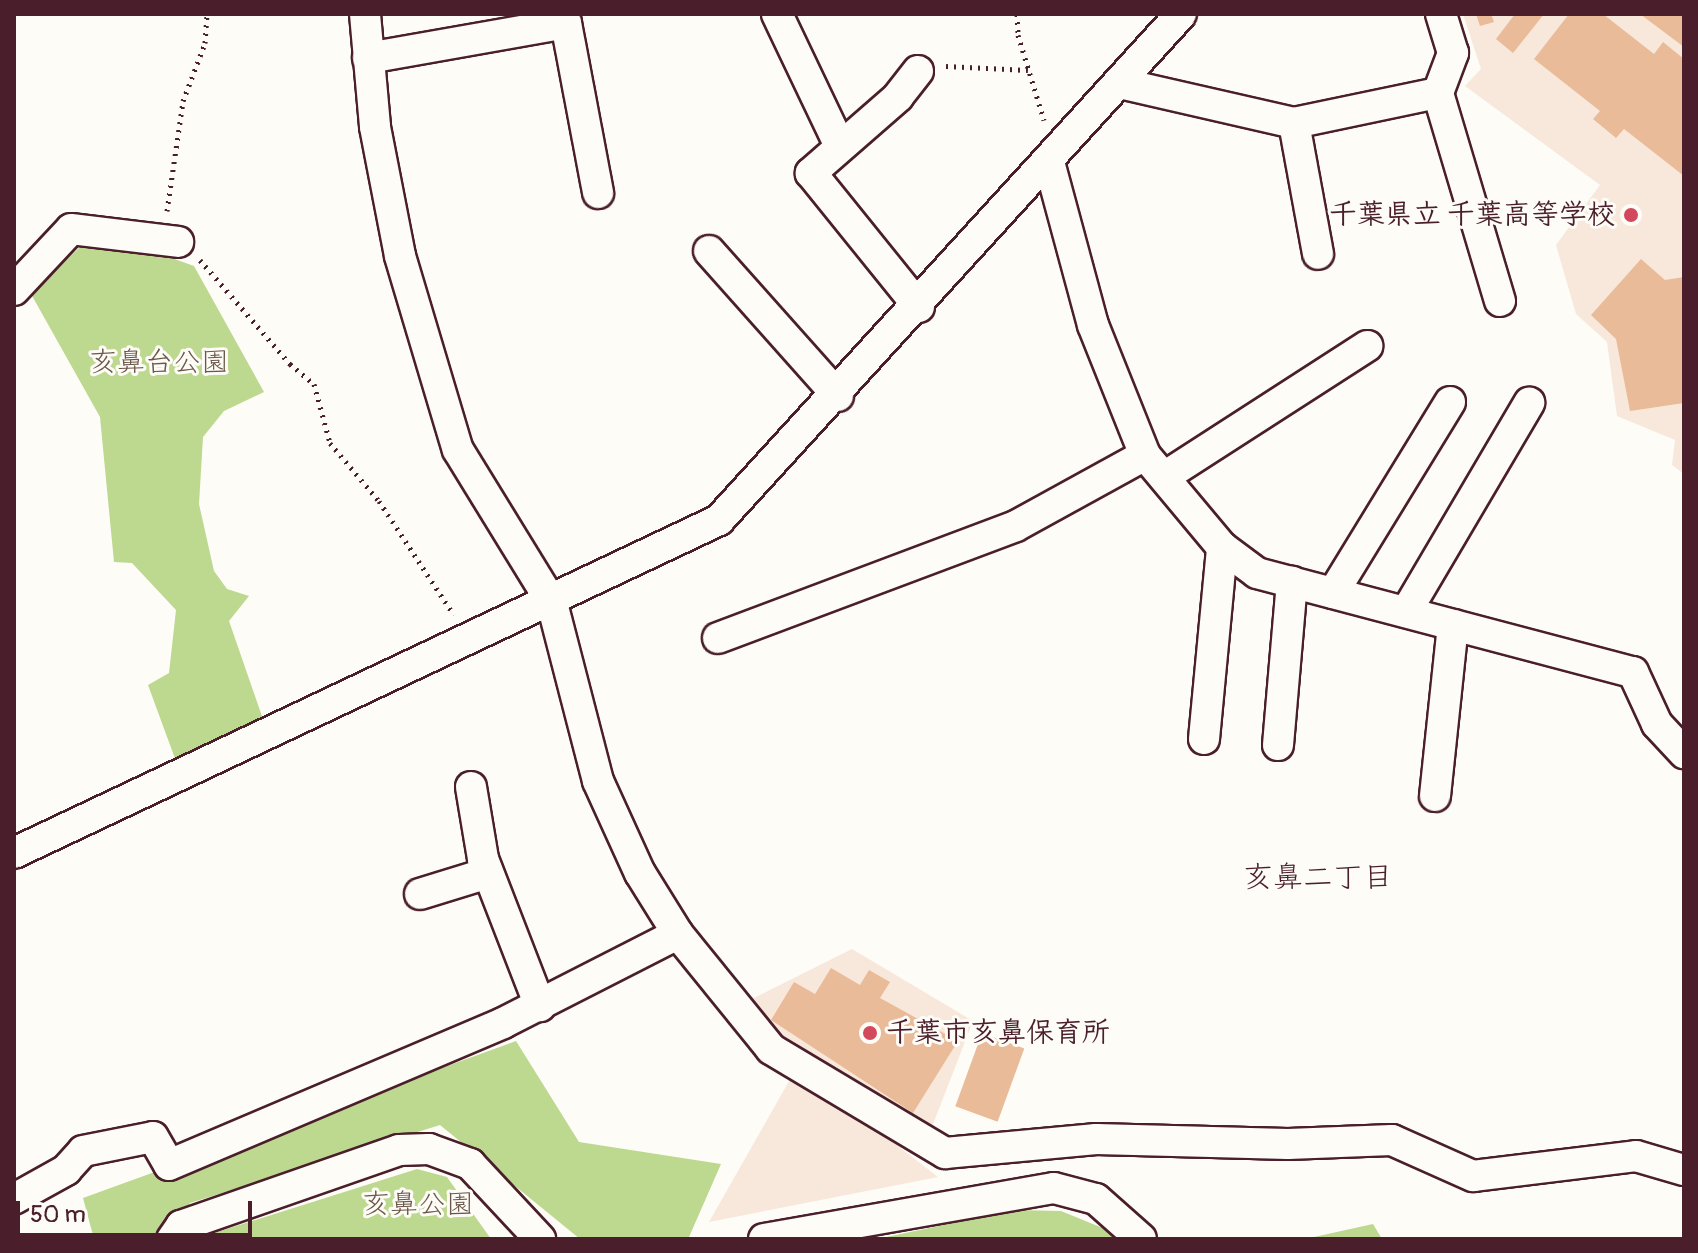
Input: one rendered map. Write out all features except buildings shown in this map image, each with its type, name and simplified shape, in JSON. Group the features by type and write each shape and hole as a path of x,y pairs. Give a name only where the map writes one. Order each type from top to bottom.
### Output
{"street":[{"path":"365,14 375,127 400,256 437,391 458,450 552,603 598,781 640,873 678,934 771,1049 945,1153 1096,1139 1288,1144 1392,1140 1473,1176 1636,1156 1684,1170"},
{"path":"777,14 839,144"},
{"path":"14,853 552,603 719,520 838,396 1181,14"},
{"path":"1441,14 1453,53 1438,93 1500,301"},
{"path":"368,58 566,23 598,193"},
{"path":"918,71 898,97 839,144 811,173 919,307"},
{"path":"1119,83 1294,123 1438,93"},
{"path":"1294,123 1318,254"},
{"path":"1052,159 1093,325 1154,466 1222,547 1257,573 1633,672 1657,724 1684,753"},
{"path":"14,290 71,229 178,242"},
{"path":"709,251 838,396"},
{"path":"718,638 1016,526 1154,466 1367,346"},
{"path":"1333,593 1450,402"},
{"path":"1406,612 1529,403"},
{"path":"1204,739 1222,547"},
{"path":"1278,745 1292,582"},
{"path":"1435,796 1453,625"},
{"path":"471,787 488,873 540,1006"},
{"path":"420,894 488,873"},
{"path":"14,1199 66,1170 83,1151 153,1137 169,1165 540,1006 678,934"},
{"path":"172,1239 181,1226 399,1150 429,1149 470,1164 540,1239"},
{"path":"764,1239 1054,1188 1096,1199 1141,1239"}],"path":[{"path":"207,14 205,43 183,101 165,206 178,242 314,384 330,443 379,501 470,640"},
{"path":"1017,14 1028,70 1052,159"},
{"path":"918,71 930,66 1028,70"}],"shaded area":[{"name":"千葉県立 千葉高等学校","path":"1463,14 1684,14 1684,474 1672,465 1675,440 1617,416 1607,342 1576,314 1556,245 1600,185 1465,86 1481,69"},
{"name":"千葉市亥鼻保育所","path":"852,949 973,1021 928,1137 783,1045 746,1002"},
{"path":"792,1076 842,1103 938,1177 709,1222"}],"green space":[{"name":"亥鼻台公園","path":"81,246 155,252 194,266 264,392 224,411 203,437 199,504 214,571 227,589 249,596 229,621 264,722 177,764 148,685 169,673 176,610 132,563 114,562 100,417 31,294"},
{"path":"516,1041 579,1142 721,1164 689,1237 580,1239 440,1125 190,1203 174,1239 94,1239 83,1198"},
{"name":"亥鼻公園","path":"417,1169 447,1177 491,1239 195,1239"},
{"path":"1015,1210 1061,1211 1105,1229 1114,1239 877,1239"},
{"path":"1373,1224 1382,1239 1305,1239"}],"place":[{"name":"千葉県立 千葉高等学校","path":"1631,215"},
{"name":"千葉市亥鼻保育所","path":"870,1033"}],"district":[{"name":"亥鼻二丁目","path":"1318,878"}]}
